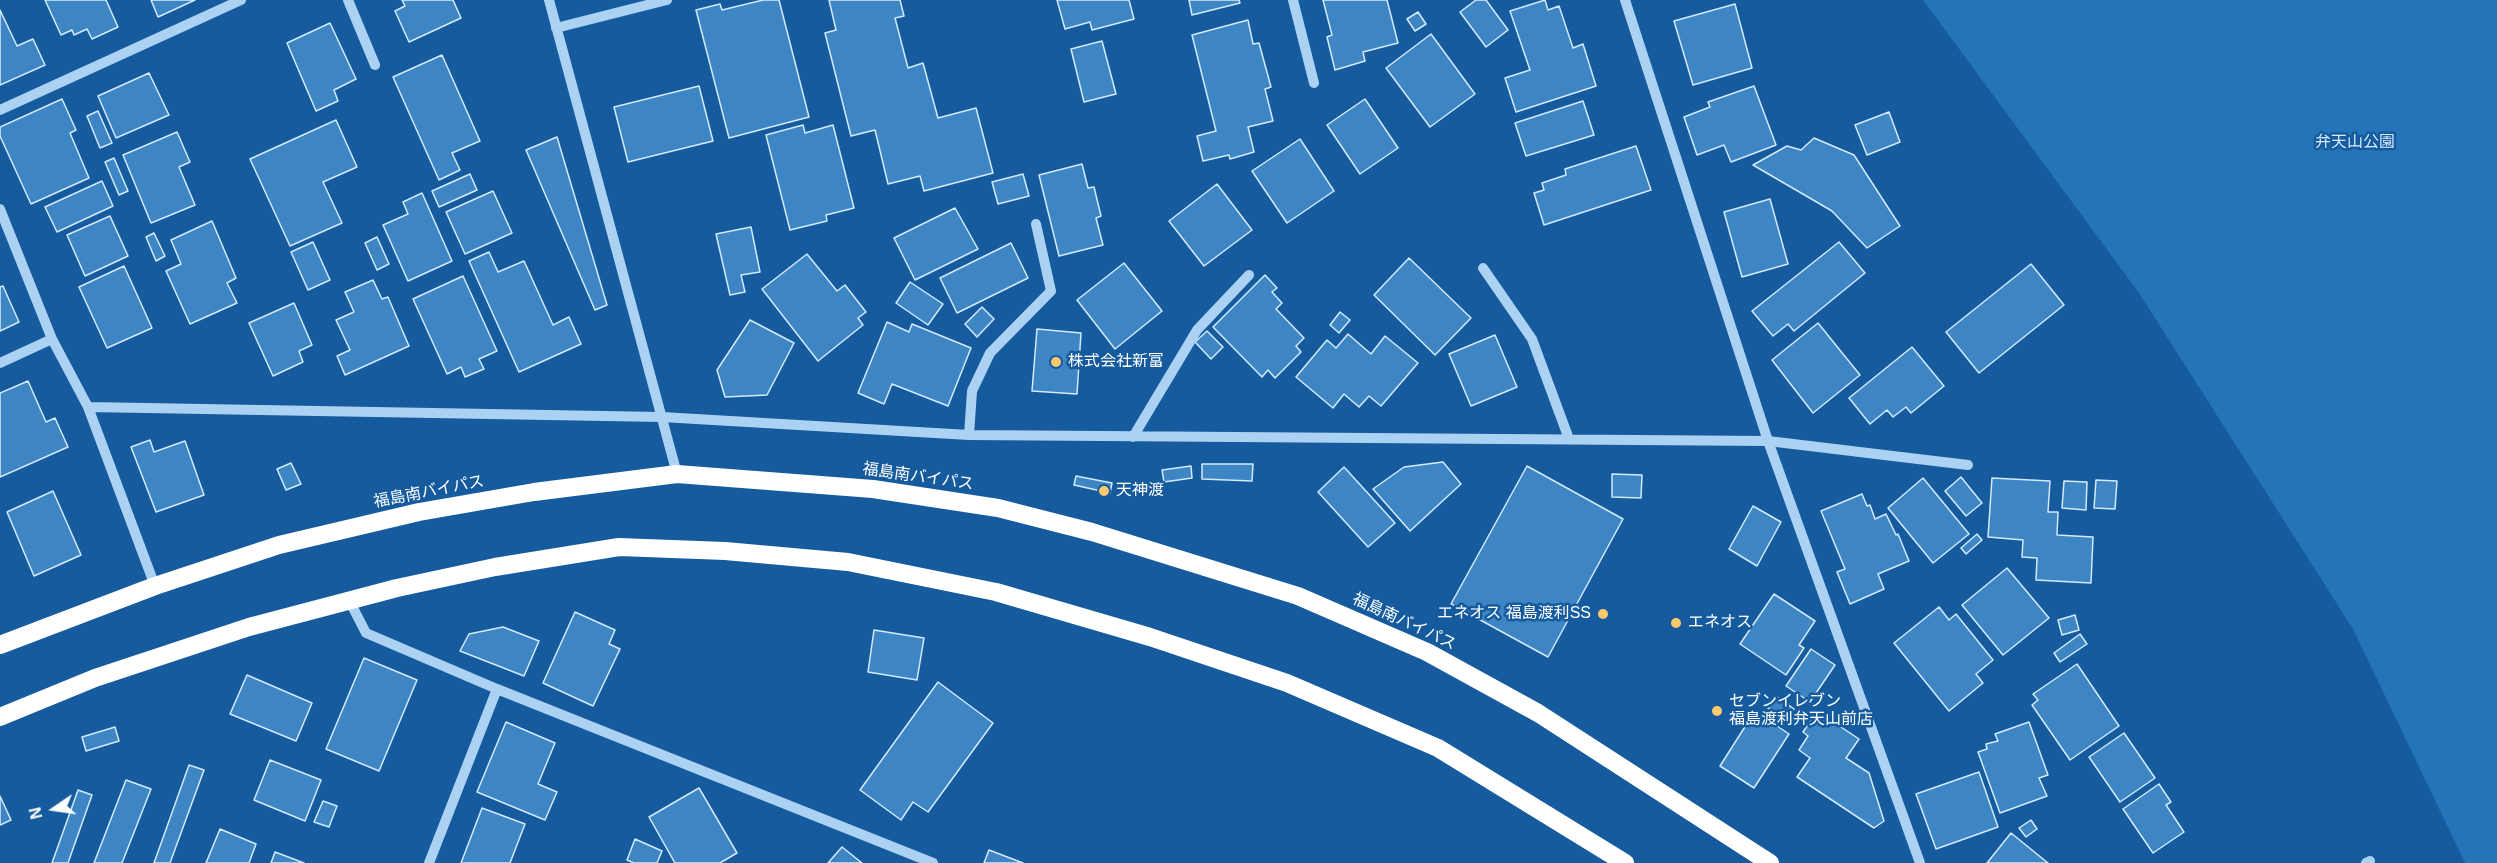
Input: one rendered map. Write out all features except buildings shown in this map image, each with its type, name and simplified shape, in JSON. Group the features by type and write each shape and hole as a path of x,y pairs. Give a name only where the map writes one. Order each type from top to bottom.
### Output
{"highway":[{"name":"福島南バイパス","path":"0,645 155,586 279,545 419,512 534,492 677,474 873,489 998,508 1092,532 1298,596 1427,652 1538,713 1770,863"},
{"path":"0,717 106,674 249,627 397,588 495,567 619,547 725,551 848,562 996,592 1150,638 1287,683 1438,748 1625,863"}],"street":[{"path":"0,110 242,0"},
{"path":"348,0 375,65"},
{"path":"549,0 677,474"},
{"path":"556,28 667,0"},
{"path":"1293,0 1314,83"},
{"path":"1625,0 1768,441 1920,863"},
{"path":"0,209 52,339 88,407 155,586"},
{"path":"969,435 972,391 990,353 1051,291 1036,224"},
{"path":"1483,268 1532,339 1569,440"},
{"path":"1133,437 1197,330 1249,275"},
{"path":"0,363 52,339"},
{"path":"88,407 662,417 969,435 1768,441 1968,465"},
{"path":"349,600 366,633 497,689 933,863"},
{"path":"429,863 497,689"}],"green space":[{"name":"弁天山公園","path":"1923,0 2497,0 2497,863 2465,863 2353,629 2139,293"}],"place":[{"name":"株式会社新富","path":"1056,362"},
{"name":"天神渡","path":"1104,491"},
{"name":"エネオス 福島渡利SS","path":"1603,614"},
{"name":"エネオス","path":"1676,623"},
{"name":"セブンイレブン 福島渡利弁天山前店","path":"1717,711"}]}
